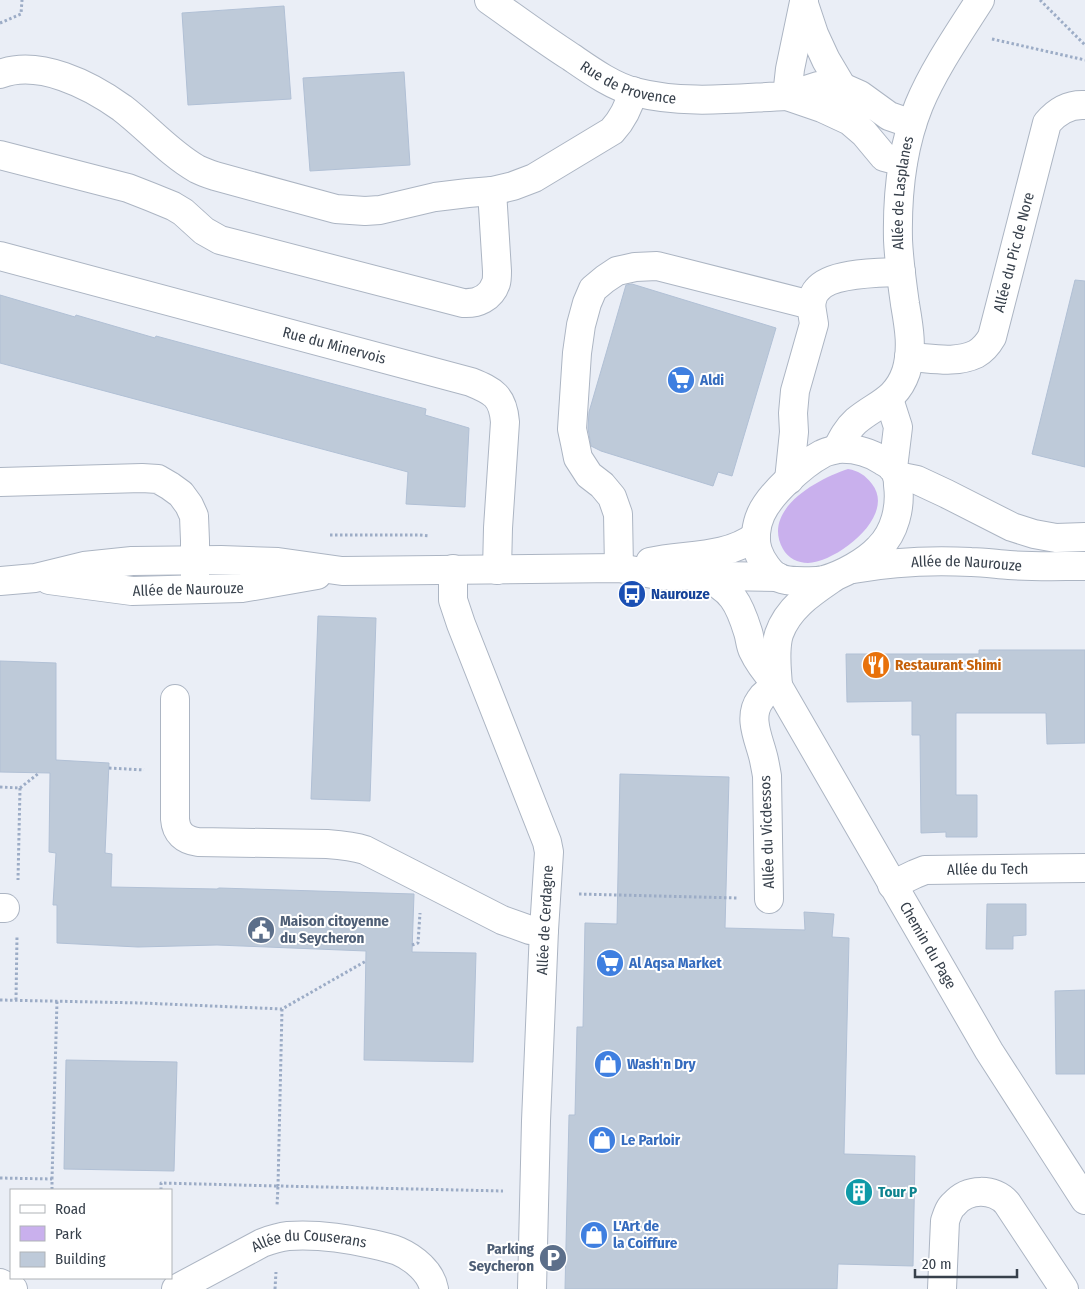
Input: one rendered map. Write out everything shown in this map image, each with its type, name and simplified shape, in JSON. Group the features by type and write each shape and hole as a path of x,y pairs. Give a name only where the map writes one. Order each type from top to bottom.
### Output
{"street":[{"name":"Rue de Provence","path":"489,0 587,68 611,82 633,91 661,97 691,100 787,96 818,86 842,87 860,95 889,116 912,124"},
{"name":"Allée de Lasplanes","path":"837,449 846,432 856,421 889,398 900,385 905,373 909,357 910,338 898,240 900,180 906,145 919,105 931,80 980,0"},
{"path":"804,1 814,34 826,60 842,87"},
{"path":"787,96 790,69 804,1"},
{"path":"0,74 26,69 46,71 98,93 122,108 182,158 198,169 215,176 336,208 365,211 380,210 435,197 468,192 492,191 534,178 612,131 626,112 633,91"},
{"name":"Rue de Provence","path":"787,96 822,108 850,121 864,132 884,157 903,162"},
{"name":"Allée du Pic de Nore","path":"909,357 951,360 977,354 985,347 992,337 1047,123 1060,110 1068,107 1085,106"},
{"path":"0,155 128,188 173,206 183,212 204,232 220,240 463,304 471,304 484,298 490,294 496,283 497,271 492,191"},
{"name":"Rue du Minervois","path":"0,256 471,382 486,388 500,400 504,410 505,422 497,570"},
{"path":"619,568 618,514 612,497 602,485 589,475 578,458 572,429 577,353 581,325 593,288 617,271 634,266 657,266 811,305"},
{"path":"789,480 794,432 794,391 814,324 811,305 813,296 817,289 829,281 848,276 901,272"},
{"path":"889,398 898,428 895,472 900,495 899,505 888,537 878,549 843,572 822,580 792,581 778,577 763,562 757,543 756,527 760,515 789,480 812,459 824,452 837,449 868,452 895,472 947,494 1012,527 1056,538 1085,537"},
{"path":"0,482 142,478 158,480 170,486 181,494 194,516 195,590"},
{"name":"Allée de Naurouze","path":"35,578 132,591 242,588 342,571 619,568 659,560 726,552 743,545 757,543"},
{"name":"Chemin du Page","path":"748,632 748,603 757,543"},
{"name":"Allée de Naurouze","path":"0,581 35,578 84,566 132,561 221,560 278,562 342,571"},
{"name":"Allée de Naurouze","path":"843,572 876,565 934,562 972,562 1045,567 1085,566"},
{"name":"Allée de Naurouze","path":"619,568 658,575 778,577"},
{"name":"Allée de Cerdagne","path":"453,569 453,600 461,624 547,842 549,852 536,1122 532,1289"},
{"name":"Chemin du Page","path":"778,686 777,652 779,635 786,619 809,594 843,572"},
{"name":"Chemin du Page","path":"704,577 716,582 732,596 739,607 752,649 765,671 778,686 989,1051 1085,1200"},
{"name":"Allée du Vicdessos","path":"769,899 766,776 754,712 756,705 764,694 778,686"},
{"path":"176,699 175,823 178,831 184,837 198,842 358,847 502,920 530,930 544,930"},
{"name":"Allée du Tech","path":"892,885 925,870 1085,868"},
{"path":"942,1289 945,1221 951,1208 959,1199 975,1192 982,1192 1002,1197 1064,1289"},
{"name":"Allée du Couserans","path":"176,1289 262,1243 276,1238 295,1236 325,1237 399,1251 425,1270 432,1280 434,1289"},
{"path":"0,1283 13,1289"}],"path":[{"path":"0,23 21,14 22,0"},
{"path":"1040,0 1085,46"},
{"path":"989,38 1085,60"},
{"path":"20,788 39,772"},
{"path":"546,893 769,899"},
{"path":"0,1000 282,1009 366,962"},
{"path":"52,1189 57,1001"},
{"path":"275,1289 282,1009"},
{"path":"0,1178 52,1179"},
{"path":"161,1189 162,1183 499,1191"}],"green space":[{"path":"848,469 859,472 867,478 878,497 877,510 870,523 848,546 834,555 820,561 808,563 794,559 783,549 778,535 780,521 786,509 808,488"}],"building":[{"path":"284,6 291,99 188,105 182,13"},
{"path":"404,72 410,165 310,171 303,78"},
{"path":"1075,280 1085,281 1085,467 1032,454"},
{"path":"632,284 776,328 732,476 718,472 713,486 601,451 591,446 588,428 589,412 626,285"},
{"path":"0,295 75,317 76,315 155,338 156,336 426,409 425,415 469,428 465,507 406,504 408,472 0,363"},
{"path":"318,616 376,618 370,801 311,799"},
{"path":"979,650 1085,650 1085,743 1047,744 1046,713 956,713 956,795 977,795 977,837 946,837 946,832 921,833 920,735 912,735 912,701 847,702 846,654 979,654"},
{"path":"0,661 56,663 56,760 109,763 105,853 112,854 111,887 414,894 412,952 476,953 473,1062 364,1060 366,951 217,945 138,947 57,943 57,905 53,905 56,853 49,852 50,773 0,772"},
{"path":"620,774 729,777 725,928 805,930 804,912 834,914 832,937 849,938 844,1154 915,1156 913,1266 838,1264 837,1289 565,1289 569,1115 575,1115 577,1027 583,1027 585,923 617,924"},
{"path":"987,904 1026,904 1026,935 1013,936 1013,949 986,949"},
{"path":"1085,990 1085,1074 1056,1074 1055,991"},
{"path":"66,1060 177,1062 174,1171 64,1169"}],"place":[{"name":"Aldi","path":"681,380"},
{"name":"Naurouze","path":"632,594"},
{"name":"Restaurant Shimi","path":"876,665"},
{"name":"Maison citoyenne du Seycheron","path":"261,930"},
{"name":"Al Aqsa Market","path":"610,963"},
{"name":"Wash'n Dry","path":"608,1064"},
{"name":"Le Parloir","path":"602,1140"},
{"name":"Tour P","path":"859,1192"},
{"name":"L'Art de la Coiffure","path":"594,1235"},
{"name":"Parking Seycheron","path":"553,1258"}]}
